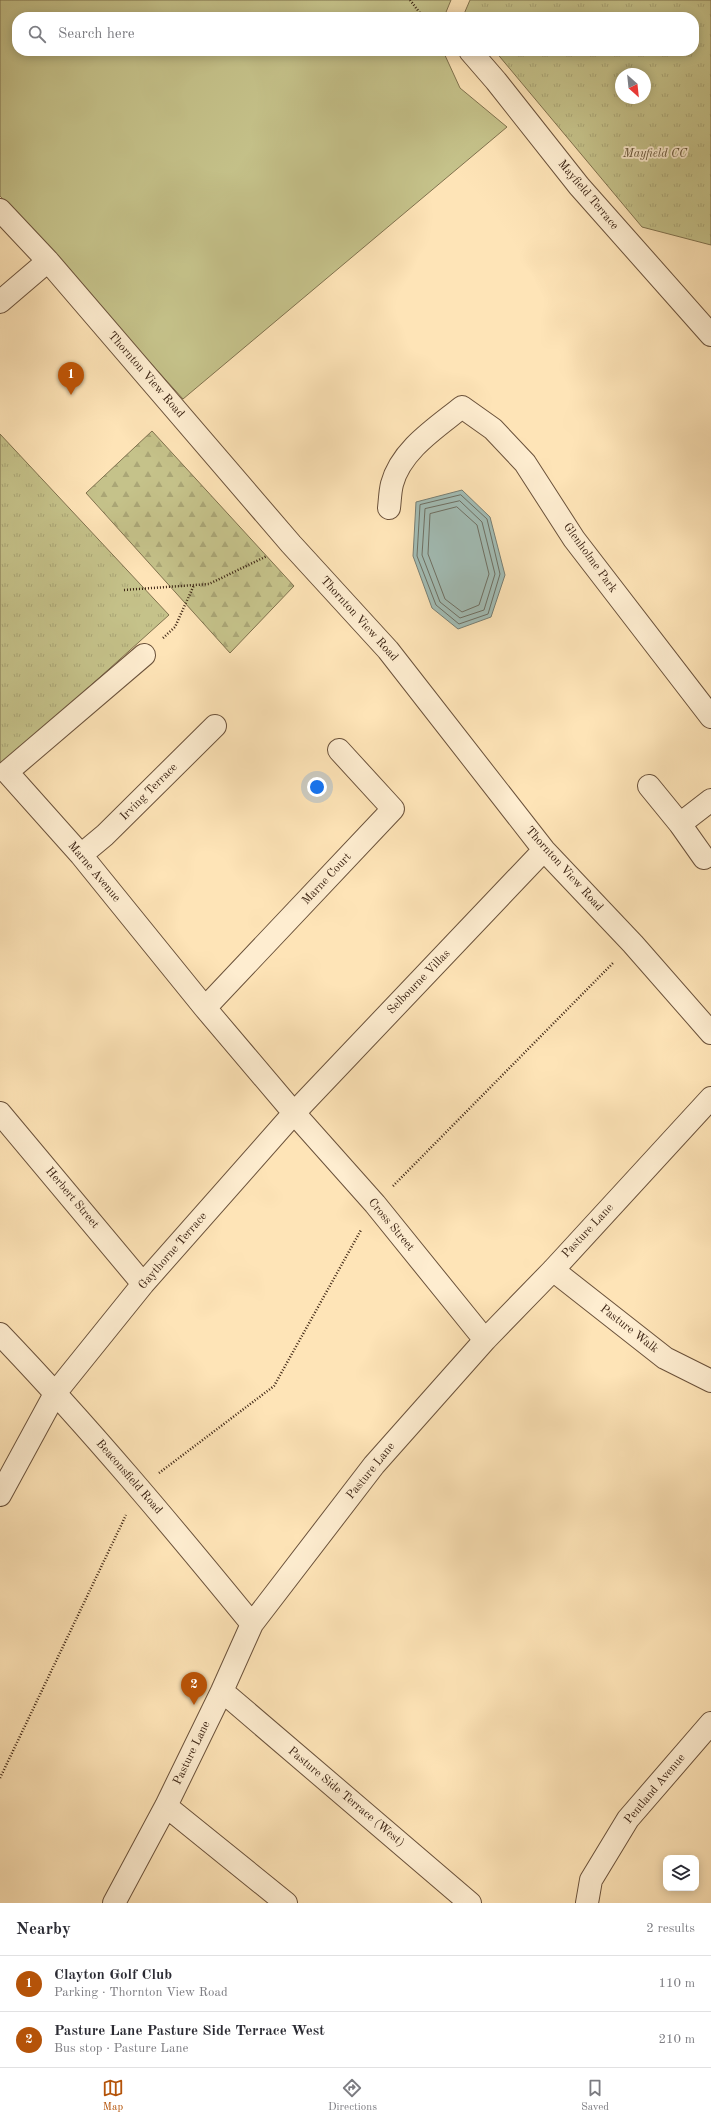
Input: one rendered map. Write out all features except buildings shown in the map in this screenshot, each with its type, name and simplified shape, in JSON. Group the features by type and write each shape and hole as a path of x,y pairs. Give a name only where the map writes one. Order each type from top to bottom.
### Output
{"street":[{"name":"Mayfield Terrace","path":"474,56 579,186 711,335"},
{"name":"Thornton View Road","path":"0,210 48,261 291,544 388,650 544,850 633,944 711,1033"},
{"path":"0,302 48,261"},
{"name":"Glenholme Park","path":"389,508 392,483 402,462 418,444 462,407 493,429 525,463 574,539 711,717"},
{"name":"Marne Avenue","path":"144,655 7,772 81,855 205,1008 294,1113"},
{"name":"Irving Terrace","path":"81,855 105,835 215,726"},
{"name":"Marne Court","path":"205,1008 393,809 339,750"},
{"path":"649,786 680,824 704,858"},
{"path":"680,824 711,800"},
{"name":"Selbourne Villas","path":"294,1113 544,850"},
{"name":"Pasture Lane","path":"114,1903 166,1806 222,1691 252,1624 374,1465 485,1340 553,1270 711,1098"},
{"name":"Herbert Street","path":"0,1113 143,1284"},
{"name":"Cross Street","path":"294,1113 375,1204 485,1340"},
{"name":"Gaythorne Terrace","path":"0,1495 56,1392 143,1284 294,1113"},
{"name":"Pasture Walk","path":"553,1270 665,1358 711,1381"},
{"name":"Beaconsfield Road","path":"0,1334 56,1392 140,1488 252,1624"},
{"name":"Pasture Side Terrace (West)","path":"222,1691 470,1903"},
{"name":"Pentland Avenue","path":"587,1903 591,1880 628,1819 711,1723"},
{"path":"166,1806 286,1903"}],"path":[{"path":"410,0 419,12"},
{"path":"124,590 209,584 291,544"},
{"path":"144,655 175,627 194,585"},
{"path":"0,1778 140,1488 274,1386 375,1204 633,944"}],"green space":[{"path":"0,0 451,0 446,12 12,12 12,56 445,56 460,88 507,127 183,399 0,196"},
{"name":"Mayfield CC","path":"470,0 711,0 711,245 642,227 499,56 699,56 699,12 465,12"},
{"path":"152,431 294,586 230,653 86,493"},
{"path":"0,434 169,615 0,767"}],"water":[{"path":"462,490 490,517 505,575 491,617 458,629 432,608 413,556 416,502"}],"place":[{"name":"Clayton Golf Club","path":"71,395"},
{"name":"Pasture Lane Pasture Side Terrace West","path":"194,1705"}]}
